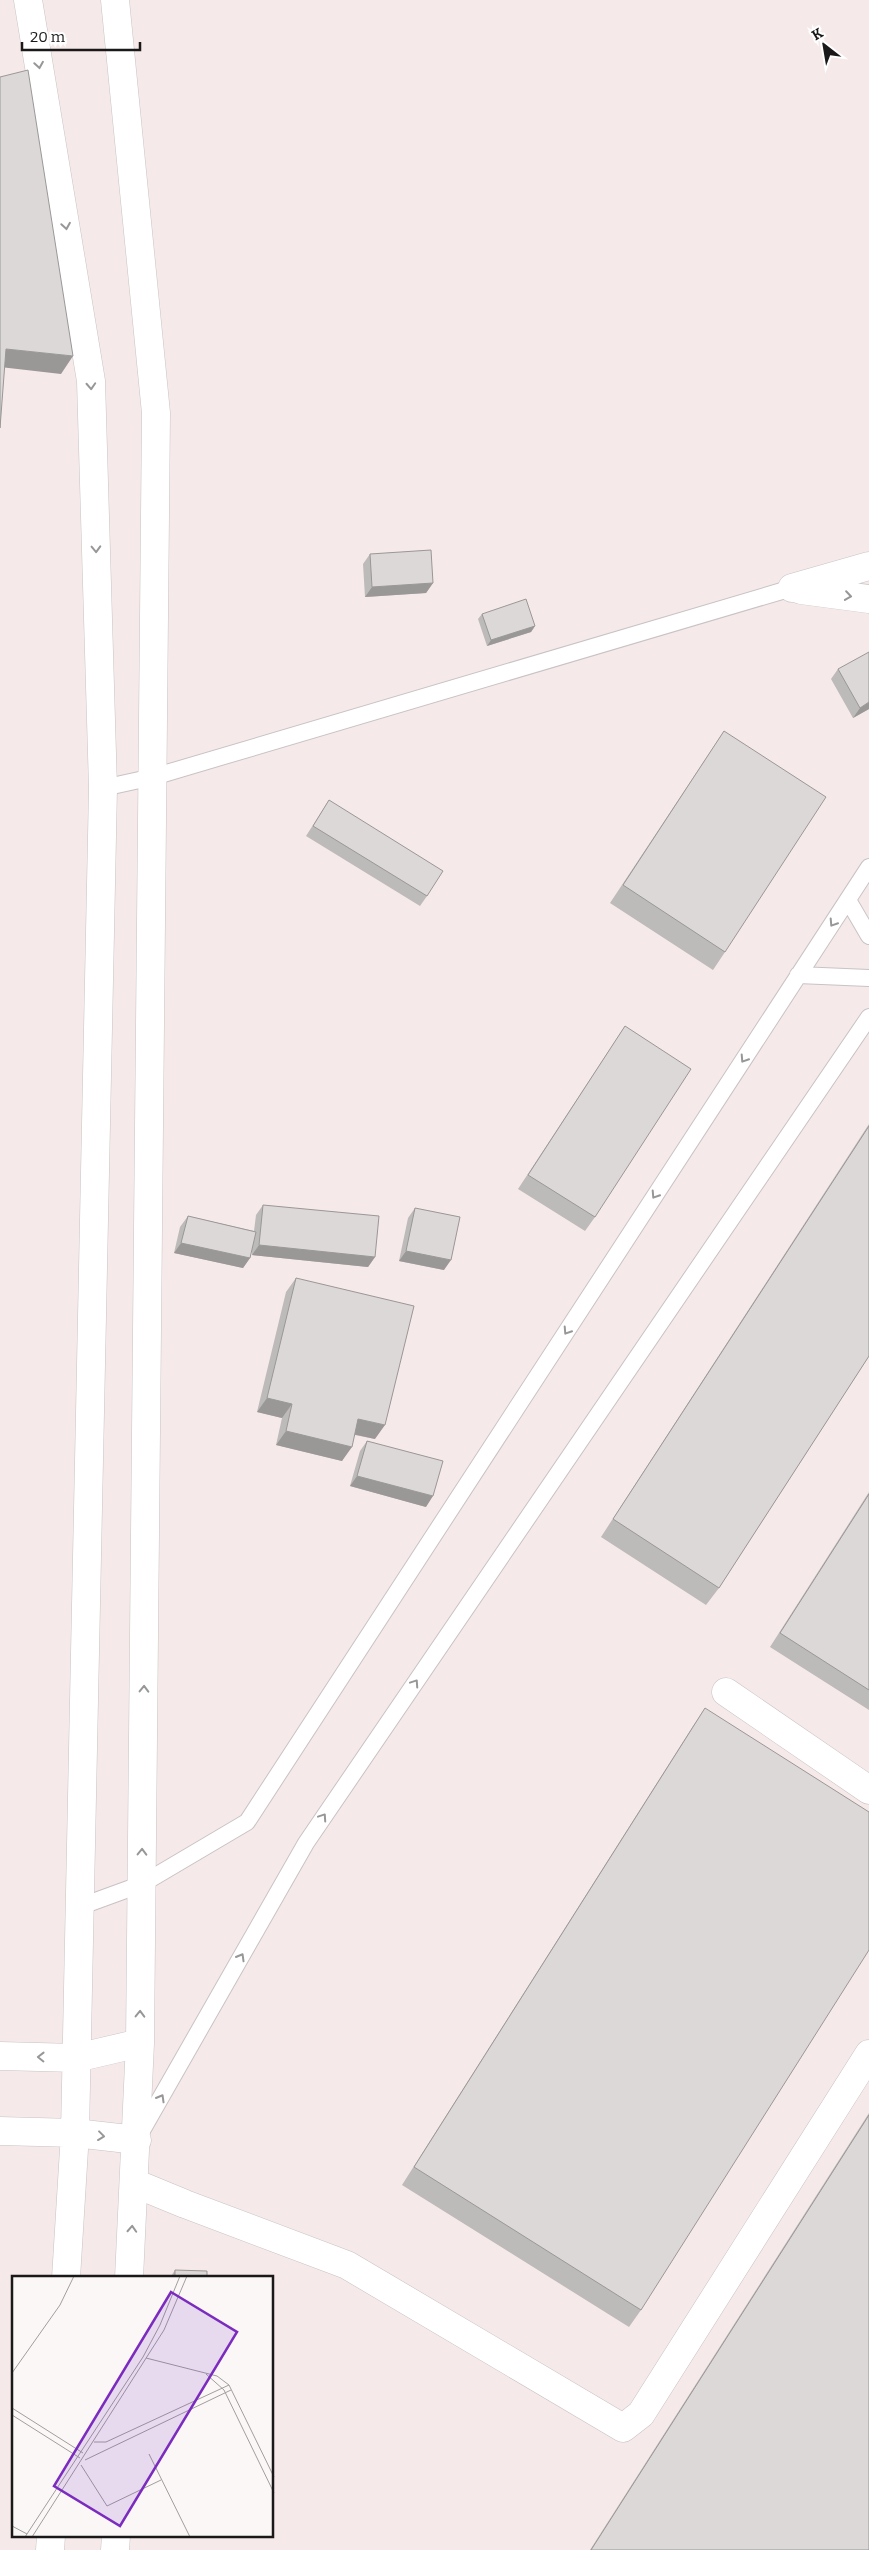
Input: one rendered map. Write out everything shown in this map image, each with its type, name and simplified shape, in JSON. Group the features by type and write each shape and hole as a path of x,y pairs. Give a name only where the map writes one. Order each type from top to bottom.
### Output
{"street":[{"path":"28,0 92,381 103,788 76,2058 66,2276"},
{"path":"116,0 156,413 140,2042 129,2276"},
{"path":"792,588 869,566"},
{"path":"792,588 869,599"},
{"path":"726,1692 869,1790"},
{"path":"0,2056 76,2058 140,2042"},
{"path":"134,2183 185,2204 347,2264 624,2428 641,2414 869,2054"},
{"path":"0,2131 74,2133 136,2140"}],"lane":[{"path":"103,788 153,777 792,588"},
{"path":"79,1907 142,1884 247,1822 869,867"},
{"path":"848,900 869,936"},
{"path":"798,975 869,978"},
{"path":"136,2140 306,1843 869,1017"}],"shaded area":[{"path":"0,0 869,0 869,2550 0,2550"}],"building":[{"path":"28,70 73,356 6,349 0,428 0,77"},
{"path":"431,550 433,583 372,587 370,554"},
{"path":"526,599 535,626 491,640 482,614"},
{"path":"869,652 869,702 860,708 838,669"},
{"path":"724,731 826,797 725,952 623,885"},
{"path":"329,800 443,871 427,896 313,826"},
{"path":"625,1026 691,1069 595,1217 528,1175"},
{"path":"869,1126 869,1356 719,1588 613,1519"},
{"path":"263,1205 379,1216 375,1257 259,1245"},
{"path":"415,1208 460,1217 451,1260 406,1251"},
{"path":"188,1216 256,1232 250,1258 181,1243"},
{"path":"296,1278 414,1306 385,1425 358,1419 352,1447 286,1431 292,1404 267,1398"},
{"path":"367,1441 443,1461 433,1496 357,1476"},
{"path":"869,1494 869,1690 780,1633"},
{"path":"705,1708 869,1812 869,1950 641,2310 414,2167"},
{"path":"869,2115 869,2550 591,2550"},
{"path":"175,2270 207,2271 207,2276 175,2276"}]}
